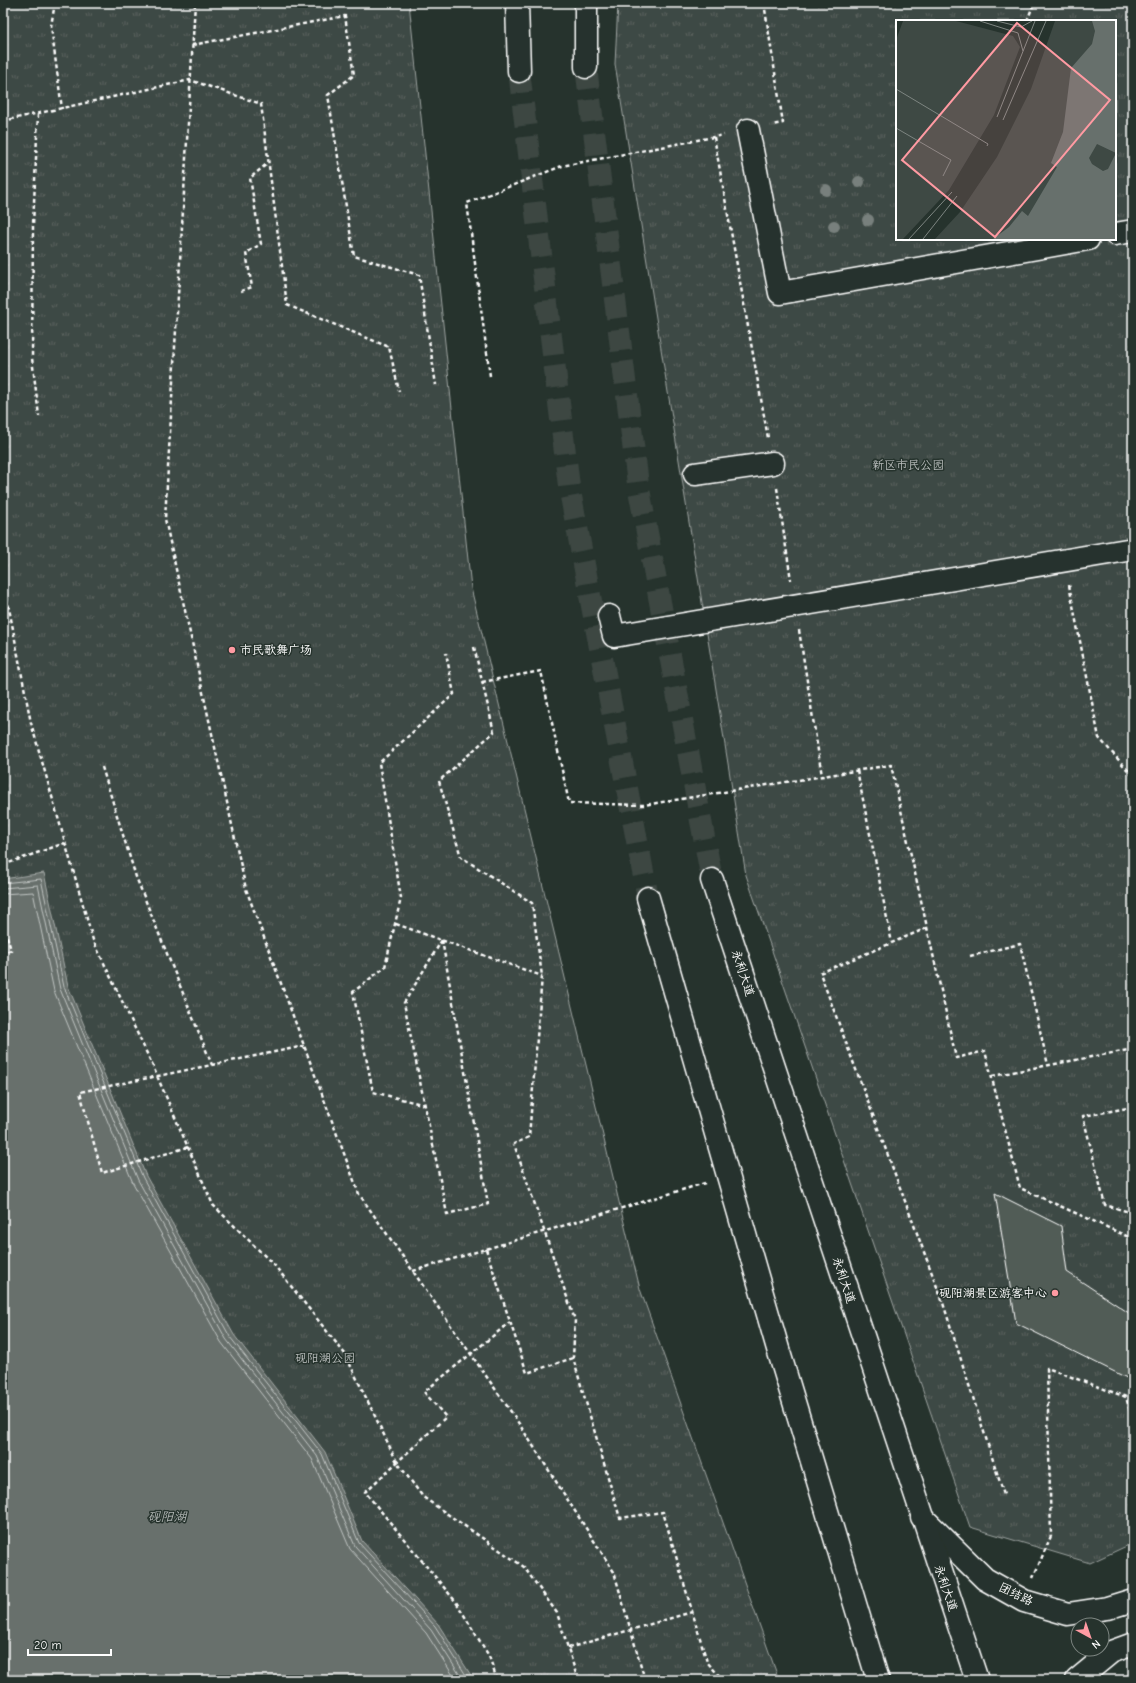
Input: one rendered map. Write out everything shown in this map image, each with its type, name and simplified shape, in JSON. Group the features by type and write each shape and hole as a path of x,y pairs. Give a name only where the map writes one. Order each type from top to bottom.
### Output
{"main road":[{"path":"517,3 520,71"},
{"path":"586,3 586,67"},
{"path":"748,130 780,293 1082,240"},
{"path":"1116,234 1133,231"},
{"path":"695,474 773,463"},
{"path":"609,616 614,636 1133,549"},
{"name":"永利大道","path":"712,880 977,1680"},
{"path":"648,898 778,1349 878,1680"},
{"name":"团结路","path":"922,1517 985,1579 1024,1601 1068,1614 1107,1608 1133,1600"},
{"path":"1077,1680 1111,1652 1133,1644"}],"path":[{"path":"55,3 51,26 62,109"},
{"path":"195,3 165,519 246,889 359,1194 514,1416 614,1572 645,1680"},
{"path":"490,376 467,203 562,166 783,123 764,3"},
{"path":"1027,20 1034,3"},
{"path":"192,45 345,16 354,75 328,95 354,256 419,275 436,385"},
{"path":"3,121 190,80 261,104 287,305 389,347 399,391"},
{"path":"38,114 33,225 32,358 39,416"},
{"path":"241,291 252,287 246,253 261,244 250,178 268,162"},
{"path":"1064,561 1099,738 1133,776"},
{"path":"3,577 31,723 93,940 157,1076 213,1205 275,1266 345,1354 397,1462 423,1496 524,1568 557,1614 578,1680"},
{"path":"474,647 494,732 439,781 460,857 532,903 542,976 529,1137 514,1144 575,1320 573,1358 620,1518 663,1512 707,1662 723,1680"},
{"path":"425,1105 372,1092 353,992 385,967 402,898 379,763 454,694 446,652"},
{"path":"482,682 541,671 568,803 644,805 891,765 956,1058 985,1051 1020,1188 1130,1238 1133,1254"},
{"path":"102,767 136,878 212,1065"},
{"path":"857,770 892,943"},
{"path":"3,865 65,843"},
{"path":"3,923 11,950 3,953"},
{"path":"396,924 542,976"},
{"path":"927,928 820,973 943,1303 1004,1495"},
{"path":"442,940 488,1204 447,1214 404,1003 442,940"},
{"path":"970,956 1020,944 1048,1065"},
{"path":"188,1147 102,1173 80,1092 304,1046"},
{"path":"992,1076 1133,1049"},
{"path":"1133,1107 1083,1116 1105,1205 1133,1213"},
{"path":"413,1271 728,1176"},
{"path":"486,1249 527,1374 573,1358"},
{"path":"497,1680 489,1656 456,1602 365,1492 446,1417 424,1392 510,1322"},
{"path":"1024,1601 1051,1536 1047,1368 1126,1397 1133,1422"},
{"path":"568,1648 692,1612"}],"green space":[{"name":"砚阳湖公园","path":"3,3 409,3 471,588 640,1289 779,1680 3,1680"},
{"name":"新区市民公园","path":"618,3 1133,3 1133,1543 1090,1563 970,1527 746,875 615,64"}],"water":[{"name":"砚阳湖","path":"44,873 68,986 146,1176 234,1335 325,1452 362,1541 438,1624 474,1680 3,1680 3,879"}],"building":[{"name":"砚阳湖景区游客中心","path":"995,1193 1061,1226 1067,1272 1132,1315 1133,1381 1016,1323"}],"tunnel":[{"path":"586,67 638,484 712,880"},
{"path":"519,71 569,486 648,898"}],"place":[{"name":"市民歌舞广场","path":"232,650"},
{"name":"砚阳湖景区游客中心","path":"1055,1293"}]}
